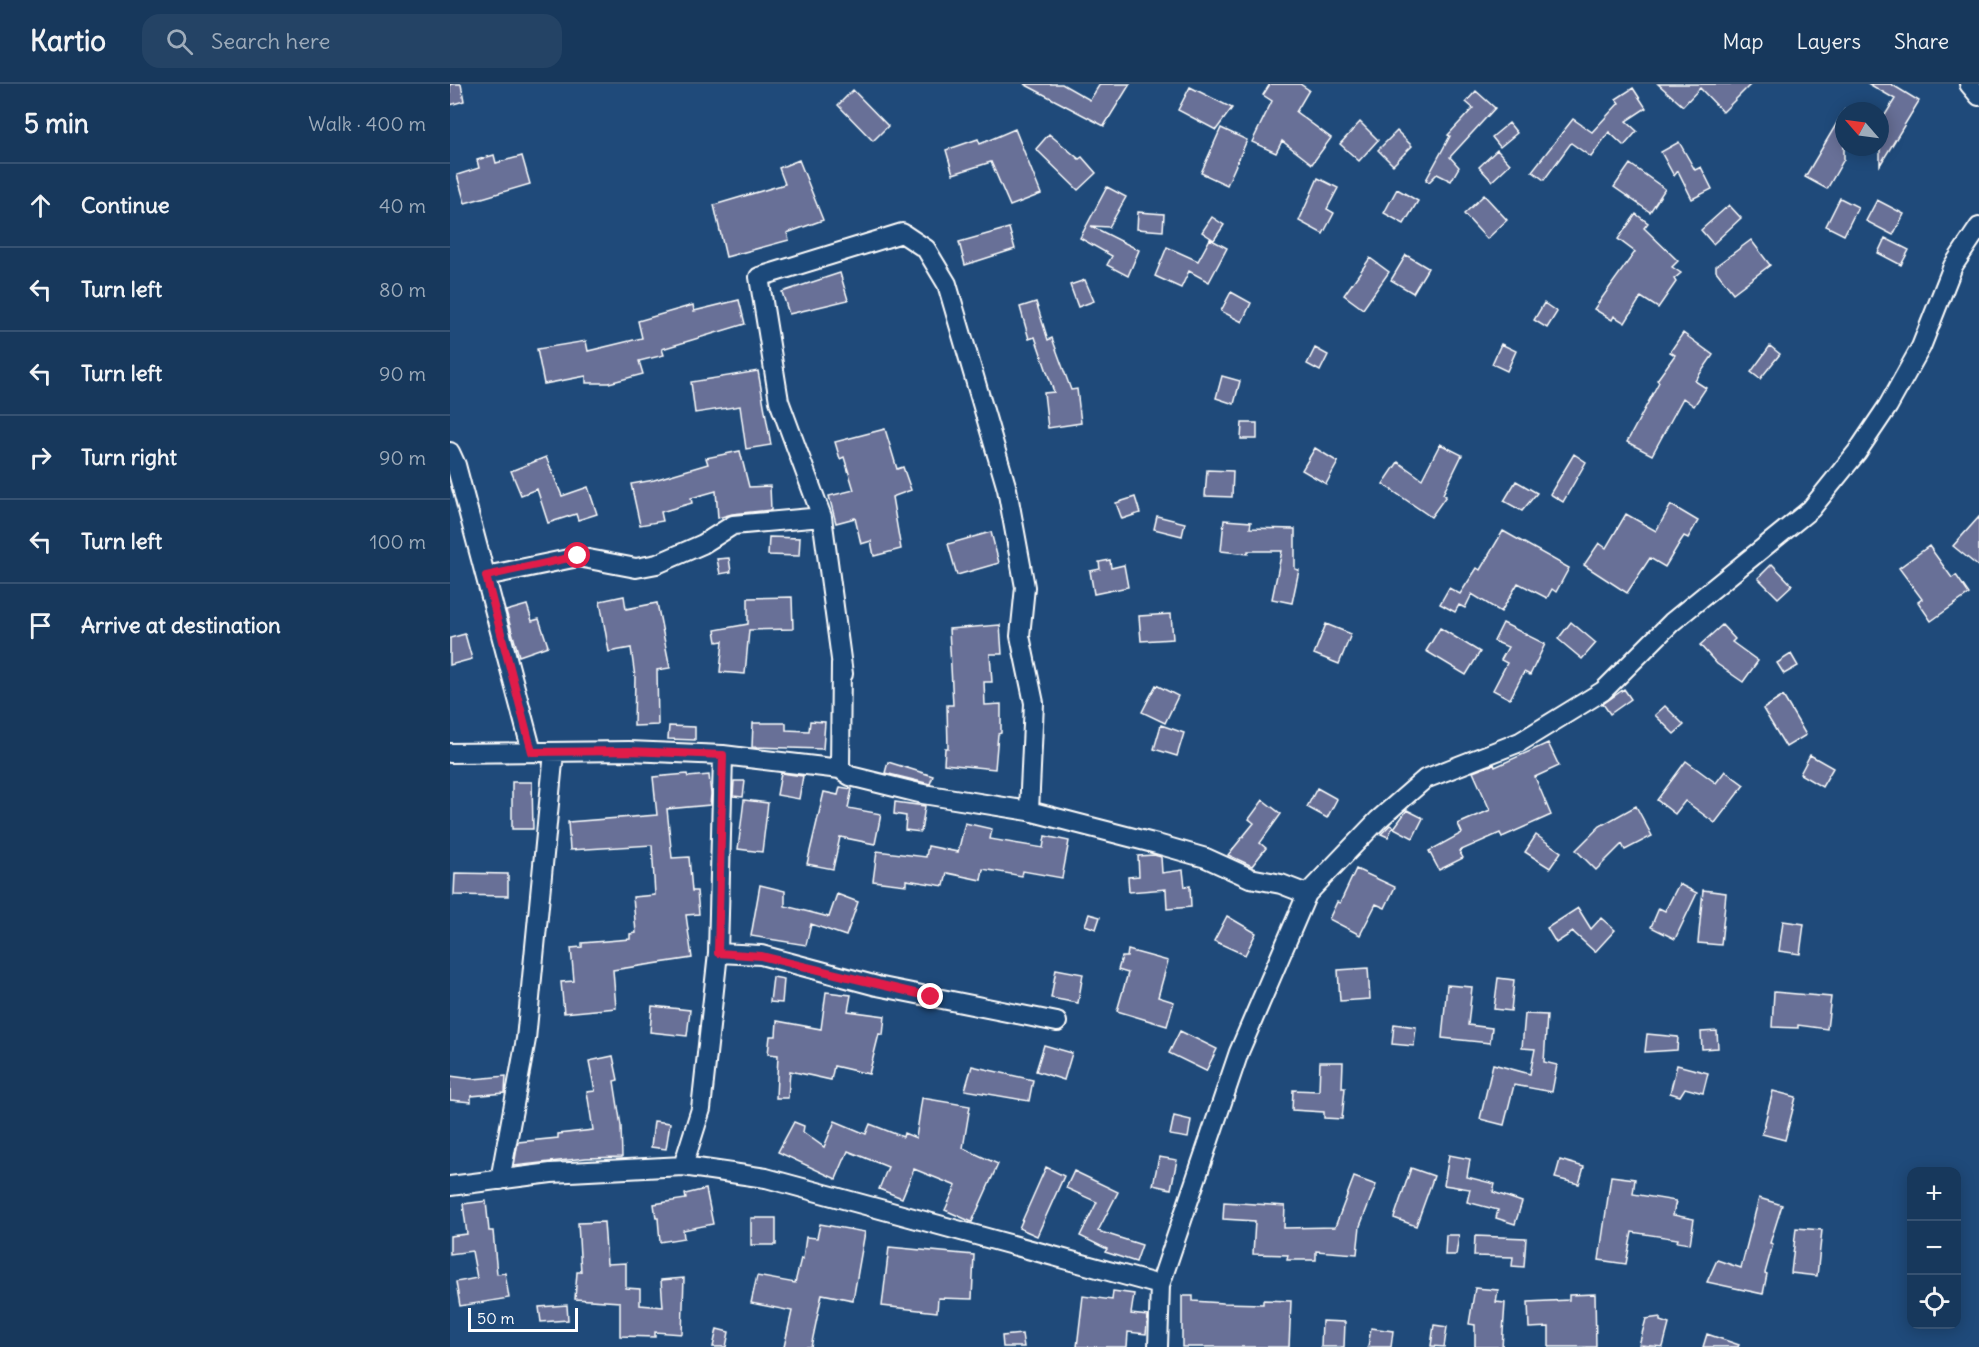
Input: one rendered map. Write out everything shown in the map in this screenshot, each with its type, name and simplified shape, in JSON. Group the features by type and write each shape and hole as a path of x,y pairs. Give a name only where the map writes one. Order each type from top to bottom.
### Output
{"street":[{"path":"1969,84 1979,96"},
{"path":"1158,1347 1160,1285 1239,1052 1307,894 1378,820 1425,779 1520,742 1603,692 1672,622 1811,508 1857,452 1888,406 1921,347 1953,266 1979,227"},
{"path":"840,769 843,674 826,577 822,517 779,401 759,277 902,233 926,249 947,284 1007,489 1025,587 1020,636 1034,703 1029,811"},
{"path":"450,452 456,465 532,752"},
{"path":"486,576 578,556 636,568 657,564 703,544 733,525 822,517"},
{"path":"450,753 629,751 723,755 840,769 850,776 923,794 1029,811 1197,855 1250,878 1281,884 1307,894"},
{"path":"500,1180 526,1039 554,752"},
{"path":"683,1166 701,1110 718,953 723,755"},
{"path":"718,953 761,956 877,986 1057,1022"},
{"path":"450,1186 551,1173 683,1166 766,1178 1160,1285"}],"building":[{"path":"450,84 461,84 464,101 450,105"},
{"path":"1024,84 1062,84 1090,100 1100,84 1130,84 1104,126"},
{"path":"1270,84 1300,84 1309,90 1296,112 1331,138 1312,164 1282,141 1276,153 1252,142 1272,101 1263,95"},
{"path":"1658,84 1751,84 1723,112 1700,88 1683,106"},
{"path":"1869,84 1891,84 1919,101 1889,150 1889,109 1895,99"},
{"path":"1190,87 1232,108 1216,130 1178,110"},
{"path":"1633,88 1646,108 1626,121 1637,131 1624,146 1609,132 1591,157 1571,143 1544,180 1532,171 1573,119 1592,132 1619,103 1616,99"},
{"path":"853,90 888,126 873,141 838,105"},
{"path":"1476,91 1495,108 1450,157 1459,167 1451,181 1437,174 1429,182 1426,180 1450,136 1448,135 1473,108 1466,102"},
{"path":"1360,122 1378,140 1359,161 1340,144"},
{"path":"1509,123 1517,133 1500,147 1492,137"},
{"path":"1835,126 1835,156 1844,156 1844,159 1827,189 1805,177"},
{"path":"1221,128 1247,140 1227,185 1201,173"},
{"path":"1015,129 1041,194 1010,206 991,162 953,174 946,150 978,139 980,144"},
{"path":"1397,131 1412,146 1393,165 1378,150"},
{"path":"1049,134 1079,159 1082,157 1096,173 1078,190 1036,149"},
{"path":"1679,142 1695,170 1701,167 1712,189 1692,199 1678,171 1674,176 1661,152"},
{"path":"1497,150 1510,164 1492,181 1479,167"},
{"path":"494,155 496,163 522,156 530,184 465,203 457,175 479,168 477,160"},
{"path":"1880,156 1885,156 1880,165"},
{"path":"799,160 823,220 787,233 789,240 726,257 714,205 785,184 779,168"},
{"path":"1630,164 1665,189 1650,212 1614,187"},
{"path":"1318,178 1338,188 1327,209 1334,213 1323,234 1299,221"},
{"path":"1107,187 1126,197 1109,227 1091,226 1139,250 1128,276 1107,265 1112,256 1080,238"},
{"path":"1397,189 1418,201 1404,224 1384,213"},
{"path":"1484,195 1507,220 1487,239 1464,214"},
{"path":"1840,198 1858,207 1844,235 1826,226"},
{"path":"1877,200 1904,214 1893,235 1866,221"},
{"path":"1729,205 1741,218 1713,244 1701,230"},
{"path":"1138,212 1164,214 1163,231 1137,229"},
{"path":"1636,214 1648,223 1644,228 1678,261 1672,267 1681,273 1674,279 1676,282 1658,308 1641,297 1625,323 1614,316 1612,320 1594,309 1635,252 1618,239"},
{"path":"1212,217 1224,225 1214,240 1202,232"},
{"path":"1009,228 1015,249 965,265 959,242"},
{"path":"1885,238 1909,250 1901,265 1878,253"},
{"path":"1210,239 1227,248 1209,282 1189,271 1181,288 1155,276 1167,247 1198,261"},
{"path":"1751,240 1770,265 1733,293 1716,271 1716,266"},
{"path":"1406,255 1428,268 1413,293 1391,280"},
{"path":"1370,258 1389,272 1363,309 1344,295"},
{"path":"840,273 848,300 789,314 782,292"},
{"path":"1085,280 1094,301 1078,307 1070,285"},
{"path":"1231,292 1251,303 1242,322 1221,311"},
{"path":"739,300 745,324 662,349 664,355 639,361 643,374 609,383 586,383 586,376 544,384 537,349 586,341 588,351 642,338 638,321 693,305 694,311"},
{"path":"1036,302 1048,340 1052,338 1071,390 1077,389 1081,423 1048,428 1044,393 1054,392 1035,337 1029,339 1020,307"},
{"path":"1544,303 1557,312 1547,328 1534,320"},
{"path":"1683,333 1713,355 1695,381 1706,388 1694,406 1683,398 1652,455 1627,442 1659,382 1657,380 1675,355 1670,352"},
{"path":"1501,344 1516,351 1507,371 1492,364"},
{"path":"1770,346 1780,354 1760,379 1751,372"},
{"path":"1315,348 1328,355 1320,371 1307,364"},
{"path":"758,371 771,445 746,449 740,406 695,413 691,382"},
{"path":"1222,376 1240,381 1234,404 1216,398"},
{"path":"1242,423 1257,423 1257,439 1241,439"},
{"path":"885,429 897,469 903,467 911,490 892,497 901,549 874,556 871,541 861,544 855,518 836,523 829,496 854,490 844,457 840,459 835,442"},
{"path":"1440,444 1462,455 1443,494 1446,496 1431,517 1383,484 1398,462 1422,479"},
{"path":"1315,448 1338,462 1326,484 1302,470"},
{"path":"740,451 749,487 770,486 771,510 732,514 718,518 716,491 691,498 692,503 661,512 663,521 640,525 631,484 654,480 708,464 706,458"},
{"path":"1574,454 1586,462 1563,502 1550,494"},
{"path":"546,457 562,496 588,487 597,514 578,520 576,514 548,523 537,489 521,495 511,471"},
{"path":"1207,470 1233,471 1232,497 1205,496"},
{"path":"1516,481 1537,493 1522,511 1504,501"},
{"path":"1135,497 1140,513 1122,519 1116,503"},
{"path":"1671,505 1698,521 1688,538 1684,536 1665,567 1650,558 1627,593 1584,565 1599,543 1606,548 1626,514 1656,531"},
{"path":"1157,516 1185,523 1182,536 1154,529"},
{"path":"1979,517 1979,567 1953,546"},
{"path":"1224,520 1251,522 1250,528 1295,529 1295,569 1299,570 1292,603 1272,599 1282,551 1248,551 1248,554 1221,551"},
{"path":"1503,531 1569,568 1556,592 1552,589 1547,598 1518,583 1501,612 1472,594 1465,608 1459,605 1455,612 1440,604 1449,588 1460,594 1477,568 1480,570"},
{"path":"991,532 999,563 957,575 948,544"},
{"path":"769,537 800,538 799,556 768,555"},
{"path":"1929,546 1952,578 1956,575 1969,594 1931,621 1918,602 1922,599 1899,568"},
{"path":"729,558 731,572 720,574 717,559"},
{"path":"1110,560 1111,568 1124,565 1128,587 1094,594 1090,571 1100,569 1099,562"},
{"path":"1772,564 1792,585 1778,598 1758,578"},
{"path":"624,596 626,609 657,603 670,668 657,670 658,725 634,726 635,677 631,648 609,652 600,601"},
{"path":"792,597 793,629 749,630 745,674 720,672 723,641 717,642 715,630 748,624 748,598"},
{"path":"527,605 532,621 539,619 548,646 519,656 506,611"},
{"path":"1171,614 1173,639 1141,641 1139,616"},
{"path":"1571,622 1596,643 1582,659 1558,639"},
{"path":"1503,623 1545,644 1530,675 1524,672 1510,699 1493,690 1507,663 1501,660 1508,647 1494,641"},
{"path":"1326,624 1351,634 1339,664 1314,654"},
{"path":"1000,625 1002,654 990,654 992,682 984,682 985,705 1001,704 1001,733 998,734 995,769 944,764 945,748 948,748 947,705 953,705 949,629"},
{"path":"1722,625 1735,639 1732,642 1758,661 1743,682 1717,664 1700,645"},
{"path":"1440,628 1480,652 1466,675 1426,651"},
{"path":"465,634 472,659 450,665 450,638"},
{"path":"1791,654 1798,666 1784,674 1777,663"},
{"path":"1156,685 1178,696 1165,723 1142,712"},
{"path":"1624,689 1631,699 1610,714 1603,704"},
{"path":"1783,696 1806,735 1786,747 1763,709"},
{"path":"1665,706 1684,725 1674,734 1655,715"},
{"path":"810,721 825,722 823,749 752,747 753,723 786,723 786,730 809,731"},
{"path":"1161,725 1184,733 1177,756 1154,749"},
{"path":"669,726 695,727 695,740 668,739"},
{"path":"1548,743 1559,766 1535,777 1551,815 1502,837 1500,833 1459,851 1463,858 1439,870 1429,851 1462,833 1458,824 1490,810 1473,772 1494,764 1495,767"},
{"path":"1810,755 1833,768 1822,787 1800,774"},
{"path":"1686,761 1716,783 1725,771 1744,785 1715,823 1685,801 1675,814 1657,800"},
{"path":"888,762 933,776 930,784 885,773"},
{"path":"781,773 803,776 799,799 777,795"},
{"path":"687,774 688,777 709,775 711,794 710,805 667,809 672,858 689,857 692,891 697,891 699,914 686,915 692,958 613,970 616,1008 564,1013 561,982 574,981 571,948 582,947 582,943 630,939 630,934 636,933 633,897 655,895 652,845 570,850 568,822 657,815 653,777"},
{"path":"734,781 745,781 743,797 733,796"},
{"path":"512,782 532,782 533,829 512,829"},
{"path":"840,787 852,789 848,808 881,814 875,844 840,837 833,869 807,864 824,792 838,795"},
{"path":"1317,788 1337,799 1327,818 1307,807"},
{"path":"744,800 768,803 762,852 738,849"},
{"path":"1263,800 1281,814 1260,843 1266,848 1252,866 1228,855 1254,823 1249,819"},
{"path":"895,802 925,806 921,832 905,830 906,816 894,814"},
{"path":"1636,806 1652,836 1625,850 1622,844 1596,870 1576,850 1600,826"},
{"path":"1407,810 1423,818 1413,838 1394,828"},
{"path":"965,823 992,829 990,839 1043,848 1045,836 1069,841 1062,878 1023,871 1022,876 983,869 981,880 947,873 944,886 906,880 906,885 873,881 877,851 926,857 928,846 958,852"},
{"path":"1390,825 1393,827 1388,837 1381,834"},
{"path":"1536,835 1561,852 1550,868 1525,852"},
{"path":"1138,856 1161,857 1162,873 1183,870 1185,887 1190,886 1191,907 1167,909 1166,889 1129,892 1128,877 1139,876"},
{"path":"1356,869 1395,887 1385,908 1376,904 1360,935 1329,919 1337,902 1340,903"},
{"path":"455,873 508,874 508,896 454,895"},
{"path":"1679,884 1697,893 1675,939 1651,927 1659,908 1665,911"},
{"path":"760,885 785,891 785,906 829,917 837,894 858,902 846,936 811,924 806,945 751,936"},
{"path":"1703,890 1726,893 1721,945 1698,943"},
{"path":"1578,908 1591,929 1601,918 1615,930 1595,952 1573,932 1556,943 1547,928"},
{"path":"1089,914 1100,917 1096,929 1085,925"},
{"path":"1227,916 1256,933 1245,955 1214,941"},
{"path":"1783,921 1804,924 1800,954 1779,951"},
{"path":"1128,950 1168,961 1158,997 1174,1002 1167,1026 1117,1011 1128,973 1118,970 1122,957 1127,957"},
{"path":"1368,968 1370,999 1340,1001 1338,970"},
{"path":"1056,969 1083,974 1078,1003 1051,998"},
{"path":"773,977 784,979 782,1003 770,1002"},
{"path":"1498,978 1514,980 1511,1011 1494,1009"},
{"path":"1447,985 1472,987 1468,1025 1492,1028 1490,1043 1442,1038"},
{"path":"826,992 851,995 848,1011 885,1016 883,1035 879,1034 869,1074 834,1066 831,1080 790,1071 788,1098 776,1098 778,1055 768,1054 770,1036 776,1036 777,1021 821,1029"},
{"path":"1774,992 1831,997 1827,1029 1798,1025 1798,1028 1772,1027"},
{"path":"652,1006 690,1010 687,1036 650,1032"},
{"path":"1525,1014 1547,1015 1544,1062 1557,1065 1552,1092 1514,1085 1504,1125 1480,1119 1493,1064 1530,1074 1535,1049 1522,1048"},
{"path":"1394,1024 1416,1027 1414,1046 1392,1044"},
{"path":"1180,1031 1217,1049 1206,1071 1169,1053"},
{"path":"1717,1031 1718,1048 1702,1049 1701,1032"},
{"path":"1647,1034 1678,1037 1677,1050 1645,1052"},
{"path":"1044,1045 1072,1053 1064,1080 1036,1071"},
{"path":"613,1056 618,1080 614,1081 621,1126 622,1157 586,1158 514,1166 518,1142 558,1138 558,1134 593,1130 587,1092 595,1091 589,1061"},
{"path":"1320,1062 1343,1062 1342,1088 1345,1088 1342,1119 1324,1118 1324,1112 1292,1110 1293,1090 1319,1091"},
{"path":"1677,1065 1708,1073 1703,1093 1685,1088 1680,1096 1670,1093"},
{"path":"972,1066 1033,1080 1029,1101 965,1090"},
{"path":"450,1076 473,1079 506,1076 505,1093 471,1096 471,1102 450,1100"},
{"path":"1773,1091 1796,1097 1785,1140 1762,1134"},
{"path":"922,1098 970,1106 963,1148 998,1164 972,1222 945,1210 956,1186 914,1169 902,1198 879,1189 888,1167 848,1151 836,1179 778,1152 794,1122 804,1126 803,1132 824,1147 835,1121 866,1134 870,1124 903,1137 904,1133 916,1138"},
{"path":"1174,1116 1191,1120 1188,1138 1170,1135"},
{"path":"654,1121 670,1123 666,1149 651,1147"},
{"path":"1449,1155 1470,1159 1467,1177 1495,1184 1493,1192 1522,1202 1515,1224 1496,1218 1498,1210 1467,1202 1470,1189 1444,1185"},
{"path":"1159,1157 1177,1160 1171,1189 1153,1185"},
{"path":"1560,1160 1584,1167 1579,1184 1555,1178"},
{"path":"1046,1167 1064,1176 1037,1236 1019,1228"},
{"path":"1411,1168 1434,1176 1416,1226 1394,1218"},
{"path":"1074,1171 1118,1192 1098,1231 1142,1245 1136,1262 1105,1252 1107,1249 1080,1236 1097,1202 1066,1188"},
{"path":"1611,1176 1635,1179 1633,1194 1676,1201 1673,1215 1694,1219 1690,1244 1677,1242 1678,1239 1632,1232 1626,1264 1599,1260"},
{"path":"1354,1177 1376,1185 1360,1226 1357,1254 1316,1251 1316,1260 1287,1260 1288,1255 1253,1254 1255,1221 1223,1219 1224,1202 1285,1206 1284,1228 1335,1227"},
{"path":"706,1189 713,1224 683,1230 684,1238 660,1242 654,1204 686,1199 685,1194"},
{"path":"1759,1198 1782,1205 1770,1243 1773,1244 1765,1273 1767,1274 1763,1294 1707,1282 1717,1260 1741,1268"},
{"path":"486,1201 489,1231 493,1231 497,1274 505,1273 509,1298 460,1306 456,1282 477,1278 472,1251 450,1254 450,1236 467,1234 463,1204"},
{"path":"751,1218 776,1218 776,1245 751,1245"},
{"path":"604,1222 607,1264 626,1263 626,1288 640,1289 640,1305 663,1307 661,1280 684,1278 682,1334 655,1332 655,1337 620,1336 620,1302 575,1299 577,1272 581,1272 578,1223"},
{"path":"820,1224 865,1232 853,1300 822,1294 811,1347 784,1347 792,1311 751,1303 757,1276 795,1283 801,1258 803,1259 806,1237 817,1238"},
{"path":"1796,1228 1822,1230 1817,1276 1791,1273"},
{"path":"1446,1235 1459,1235 1456,1255 1445,1255"},
{"path":"1475,1236 1526,1238 1524,1267 1512,1266 1513,1257 1474,1256"},
{"path":"889,1247 974,1255 972,1299 938,1298 937,1312 882,1306"},
{"path":"1475,1288 1498,1290 1496,1302 1505,1303 1502,1347 1475,1347 1475,1325 1469,1324"},
{"path":"1113,1291 1134,1294 1131,1314 1148,1316 1146,1334 1128,1332 1127,1347 1077,1347 1083,1296 1112,1300"},
{"path":"1595,1294 1596,1347 1549,1347 1549,1327 1529,1328 1528,1302 1569,1300 1569,1295"},
{"path":"1182,1296 1193,1296 1193,1301 1223,1303 1263,1304 1263,1300 1291,1301 1289,1347 1182,1347"},
{"path":"567,1305 568,1320 541,1322 539,1307"},
{"path":"1660,1317 1660,1321 1669,1324 1663,1347 1639,1345 1646,1319"},
{"path":"1322,1321 1345,1322 1344,1347 1321,1347"},
{"path":"1434,1325 1447,1327 1444,1347 1431,1346"},
{"path":"1371,1328 1393,1331 1391,1347 1368,1347"},
{"path":"717,1329 729,1332 726,1347 713,1347"},
{"path":"1022,1334 1024,1347 1003,1347 1002,1336"},
{"path":"1707,1334 1739,1345 1738,1347 1703,1347"}],"route":[{"path":"578,556 486,576 532,752 629,751 723,755 718,953 761,956 877,986 931,997"}]}
